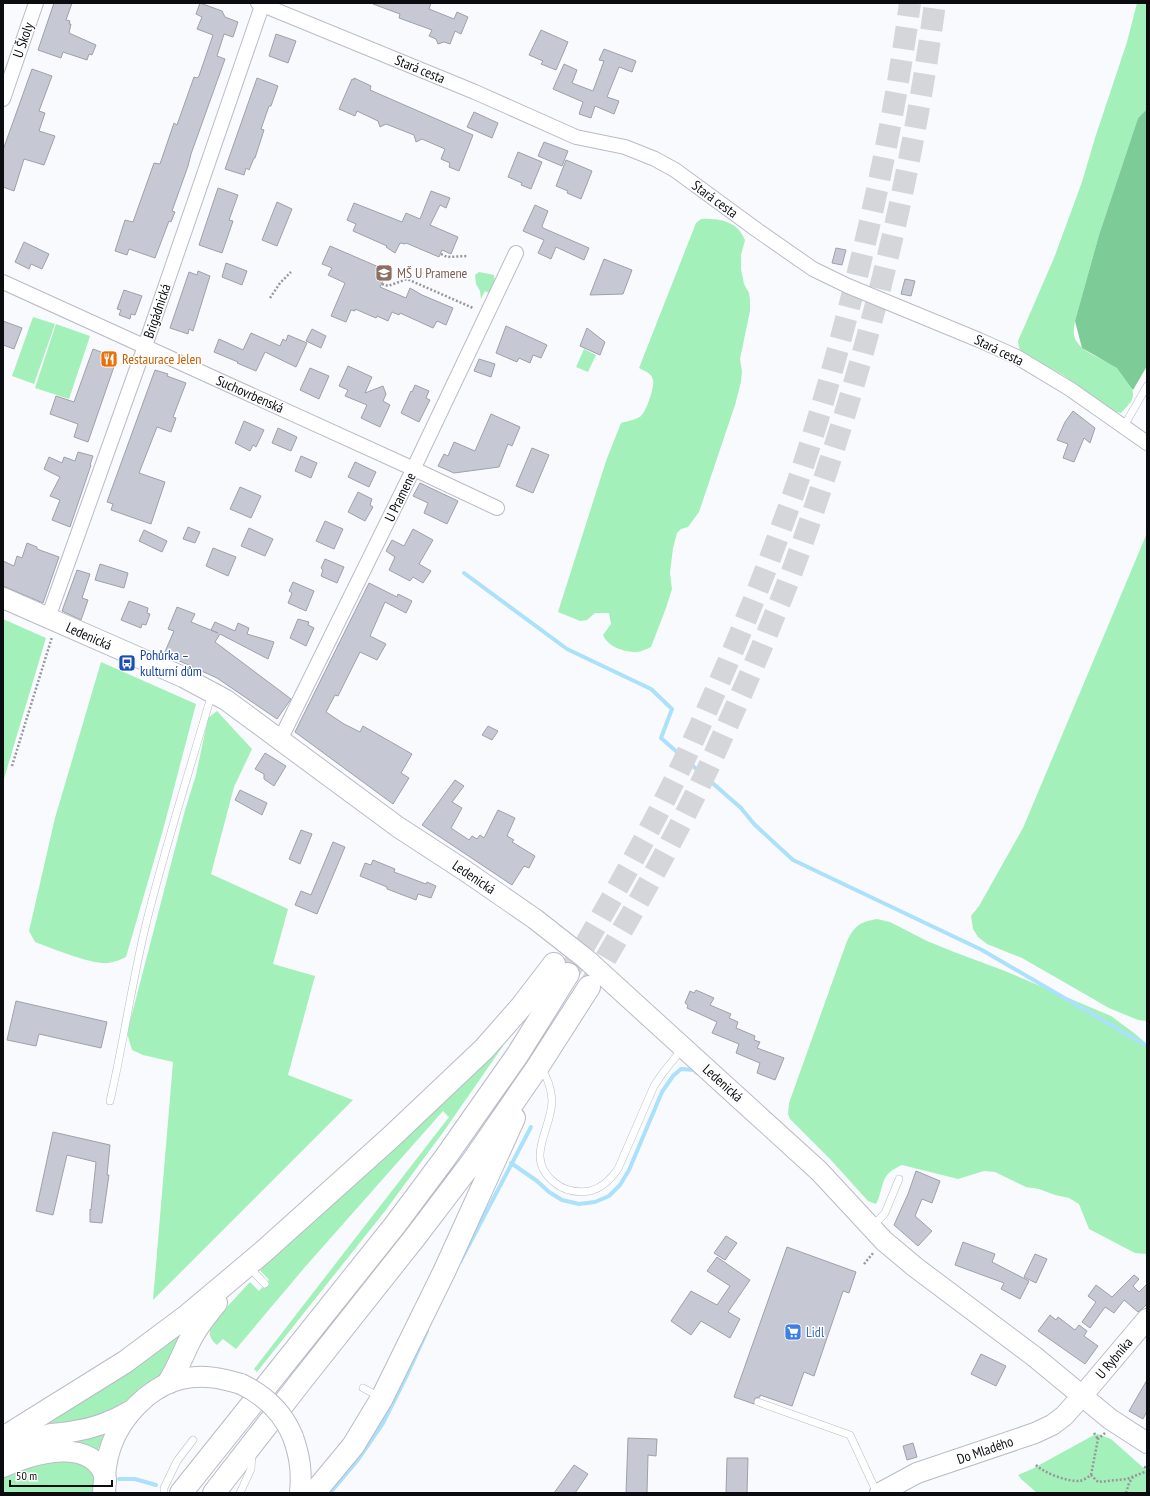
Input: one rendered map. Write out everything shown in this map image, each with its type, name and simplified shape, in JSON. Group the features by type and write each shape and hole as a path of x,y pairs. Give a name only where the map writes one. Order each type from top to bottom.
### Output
{"highway":[{"path":"3,1438 125,1362 188,1315 256,1259 390,1138 484,1049 521,1007 561,969 518,1054 446,1158 395,1225 181,1493"},
{"path":"214,1493 470,1165 539,1065 589,987"},
{"path":"314,1493 353,1446 372,1393 404,1354 539,1065"},
{"path":"169,1382 175,1374 189,1341 202,1320 256,1259"}],"main road":[{"name":"Ledenická","path":"3,598 183,677 226,700 398,827 535,919 586,958 684,1047 819,1171 878,1234 915,1267 1035,1357 1110,1419 1147,1443"},
{"name":"U Rybníka","path":"1082,1396 1147,1319"},
{"path":"106,1488 107,1457 114,1436 126,1417 150,1394 169,1382 181,1378 204,1376 216,1377 241,1384 259,1394 274,1407 283,1418 293,1437 299,1454 301,1467 300,1493"},
{"name":"Do Mladého","path":"880,1493 917,1473 1035,1433 1058,1420 1082,1396"},
{"path":"3,1448 51,1434 76,1431 97,1426 122,1416 134,1409"},
{"path":"3,1467 11,1463 38,1456 74,1451 88,1456 97,1462 102,1469 106,1488"}],"street":[{"name":"U Školy","path":"3,99 36,3"},
{"name":"Brigádnická","path":"52,619 262,4"},
{"name":"Stará cesta","path":"262,4 475,92 576,137 625,147 655,159 675,170 813,269 848,286 1017,357 1064,386 1147,442"},
{"name":"U Pramene","path":"280,740 414,469 516,253"},
{"name":"Suchovrbenská","path":"3,282 497,508"}],"lane":[{"path":"1124,426 1147,386"},
{"path":"110,1101 118,1069 135,968 147,919 212,693"},
{"path":"539,1065 548,1081 552,1099 550,1116 540,1145 541,1161 548,1176 560,1186 572,1191 584,1192 600,1187 613,1176 654,1086 684,1047"},
{"path":"878,1234 884,1213 899,1179"},
{"path":"256,1259 265,1284"},
{"path":"758,1402 850,1435 877,1493"},
{"path":"164,1493 164,1488 177,1461 193,1440"},
{"path":"240,1493 251,1469 252,1444"}],"path":[{"path":"440,254 447,257 468,256"},
{"path":"270,298 280,283 291,272"},
{"path":"382,284 388,286 407,279 473,308"},
{"path":"12,766 52,619"},
{"path":"1094,1433 1098,1439"},
{"path":"1036,1465 1047,1472 1067,1479 1082,1481 1091,1475 1098,1439 1105,1433"},
{"path":"1091,1475 1098,1482 1121,1480 1134,1477 1147,1471"},
{"path":"1126,1493 1127,1487 1134,1477"},
{"path":"1121,1480 1127,1487"}],"green space":[{"path":"1137,3 1147,3 1147,109 1138,118 1099,235 1075,321 1074,332 1074,337 1080,346 1116,367 1131,386 1133,395 1131,402 1121,413 1113,411 1063,375 1022,352 1019,348 1018,341 1054,258 1082,182 1127,42"},
{"path":"1147,109 1147,366 1133,390 1117,368 1082,348 1075,321 1099,235 1138,118"},
{"path":"701,219 716,219 731,224 739,230 745,240 741,255 741,269 744,284 749,293 750,311 740,359 742,371 741,382 735,405 699,512 688,527 681,529 677,533 673,548 670,573 672,589 651,647 638,652 631,652 612,646 605,639 603,635 611,624 609,613 595,613 587,620 580,621 558,612 606,461 621,423 641,416 650,399 653,388 652,378 648,372 639,368 696,223"},
{"path":"479,272 494,275 495,283 489,293 485,291 481,299 480,291 476,284 475,275"},
{"path":"33,317 55,324 34,384 12,376"},
{"path":"56,324 90,336 69,399 35,388"},
{"path":"584,349 596,355 588,372 576,367"},
{"path":"1147,533 1147,1021 1138,1020 1109,1008 1022,958 987,944 978,937 973,929 971,916 979,906 1023,828"},
{"path":"3,619 46,638 3,782"},
{"path":"101,662 196,704 163,830 126,957 108,963 83,959 35,942 29,931 55,818"},
{"path":"217,711 252,749 234,787 211,874 288,909 273,964 315,976 288,1075 353,1100 153,1300 173,1062 143,1055 132,1050 127,1033 185,810 196,775 208,718"},
{"path":"877,919 890,922 927,941 1005,971 1111,1016 1147,1044 1147,1254 1135,1253 1089,1229 1079,1204 1069,1198 1039,1189 1026,1187 995,1172 984,1171 958,1179 902,1165 887,1175 876,1204 868,1201 830,1159 790,1119 788,1114 789,1103 847,941 859,925 866,921"},
{"path":"499,1043 503,1046 444,1131 385,1211 257,1372 254,1369 449,1117 443,1111 305,1267 236,1349 223,1339 217,1345 212,1340 210,1335 212,1323 250,1282 259,1291 269,1280 260,1270"},
{"path":"186,1326 161,1375 144,1385 119,1407 92,1421 37,1426"},
{"path":"106,1429 96,1455 3,1456"},
{"path":"1098,1434 1111,1439 1147,1471 1147,1493 1037,1493 1018,1475 1032,1469"},
{"path":"76,1457 93,1473 94,1493 3,1493 3,1473 6,1471 9,1476 22,1471 20,1465"}],"building":[{"path":"54,3 72,3 66,20 70,21 69,24 71,24 69,33 96,45 92,55 89,54 87,60 63,52 61,58 38,50"},
{"path":"200,3 222,11 225,17 238,22 233,37 224,34 217,56 225,59 172,211 175,212 171,222 169,221 155,258 129,249 127,255 115,251 125,220 133,222 154,163 160,164 174,123 177,125 194,77 197,78 199,76 213,35 197,29 202,17 196,14"},
{"path":"373,3 431,3 429,9 454,19 457,12 468,17 461,34 455,31 450,44 444,42 438,44 436,39 429,36 432,30 399,18 400,14"},
{"path":"541,30 568,42 556,70 541,64 543,61 529,55"},
{"path":"276,34 296,41 288,63 269,56"},
{"path":"604,49 636,61 632,72 619,67 607,97 619,101 614,114 595,106 591,118 579,114 583,102 553,89 564,64 577,70 572,83 593,91 604,61 599,60"},
{"path":"32,69 52,76 39,111 45,113 39,131 55,136 44,165 24,159 14,191 3,187 3,150"},
{"path":"257,78 278,86 261,129 264,130 255,158 249,170 246,168 244,175 225,169"},
{"path":"354,78 371,86 370,90 473,135 459,171 449,167 450,163 441,159 445,149 422,139 416,142 414,135 386,124 380,127 378,121 357,111 355,116 339,109 352,79 354,80"},
{"path":"474,112 498,123 492,138 467,127"},
{"path":"544,142 568,151 562,166 538,156"},
{"path":"518,152 542,162 531,189 508,177"},
{"path":"566,160 592,171 581,199 556,186"},
{"path":"218,188 238,195 229,220 233,221 222,253 199,245"},
{"path":"431,191 450,198 446,208 440,205 430,225 458,237 451,254 442,250 439,257 406,243 400,243 395,253 386,247 387,246 353,231 356,224 347,220 354,203 402,222 406,213 420,219"},
{"path":"277,202 292,209 277,246 262,240"},
{"path":"535,205 548,211 542,226 543,228 589,248 584,260 556,247 551,259 538,253 544,240 523,231"},
{"path":"24,242 49,254 42,269 31,264 29,269 15,262"},
{"path":"330,246 388,271 380,287 406,298 410,288 422,295 453,308 446,325 437,321 433,328 400,313 399,315 392,312 388,321 377,316 376,318 355,309 355,311 351,310 346,322 331,316 345,283 328,275 332,268 322,264"},
{"path":"836,248 846,250 842,265 832,263"},
{"path":"604,259 632,270 623,294 590,295"},
{"path":"226,263 247,271 242,285 222,277"},
{"path":"198,271 210,276 193,331 189,329 188,334 170,328 189,272 197,275"},
{"path":"905,279 915,281 911,296 901,294"},
{"path":"124,290 142,296 135,315 131,314 130,319 119,315 121,310 117,309"},
{"path":"3,321 22,328 14,349 3,345"},
{"path":"506,326 547,345 541,358 533,355 530,363 519,358 517,362 496,353"},
{"path":"587,328 605,342 600,355 580,346"},
{"path":"312,329 326,336 321,348 306,341"},
{"path":"251,333 280,346 283,339 286,341 288,335 307,343 296,367 265,352 256,371 214,352 219,339 243,350"},
{"path":"93,349 117,358 88,442 74,437 78,424 50,414 56,396 74,402"},
{"path":"479,359 495,364 491,377 474,371"},
{"path":"348,366 372,377 365,393 383,386 386,394 383,401 390,405 380,427 361,418 367,405 345,396 348,390 339,386"},
{"path":"310,368 329,376 319,399 300,390"},
{"path":"155,370 168,374 167,376 186,383 173,417 176,418 171,432 157,427 139,473 165,482 151,524 111,510 113,504 107,502"},
{"path":"415,385 429,391 426,398 430,400 419,422 401,413"},
{"path":"1073,411 1095,428 1090,443 1084,438 1074,462 1063,458 1068,444 1057,440 1065,422"},
{"path":"491,414 520,427 512,446 508,444 499,467 454,473 438,466 444,454 448,456 454,442 475,451"},
{"path":"244,421 264,430 256,447 253,445 250,451 235,443"},
{"path":"278,428 297,437 291,451 272,443"},
{"path":"532,448 549,455 533,493 516,486"},
{"path":"78,452 93,456 70,527 52,520 60,500 50,496 60,477 44,469 49,457 62,463 64,457 75,461"},
{"path":"301,456 317,463 311,478 295,471"},
{"path":"355,462 376,472 369,487 348,477"},
{"path":"420,483 458,501 447,524 424,513 428,503 413,496"},
{"path":"240,487 261,496 251,518 230,509"},
{"path":"358,492 372,499 370,505 373,507 365,521 348,512"},
{"path":"325,521 343,529 334,549 316,541"},
{"path":"188,527 200,532 195,543 183,539"},
{"path":"249,528 273,539 265,556 241,546"},
{"path":"413,529 433,540 419,564 431,571 423,583 413,577 410,581 389,570 395,557 386,551 392,540 404,546"},
{"path":"144,530 167,541 162,552 139,541"},
{"path":"27,543 37,547 37,549 59,557 43,603 3,586 3,561 14,566 17,556 22,558"},
{"path":"213,548 236,557 228,576 206,566"},
{"path":"325,559 344,567 337,583 321,576 323,570 321,568"},
{"path":"100,564 128,573 124,588 95,580"},
{"path":"77,570 90,574 82,598 88,600 81,620 62,611"},
{"path":"293,582 314,591 306,611 288,603 292,593 289,591"},
{"path":"369,583 397,597 398,594 412,601 406,613 385,602 370,636 386,644 377,660 360,652 338,696 335,695 326,712 344,724 360,732 363,726 412,754 401,773 409,778 393,804 295,732"},
{"path":"129,601 148,608 147,613 150,614 146,625 142,624 141,628 121,620"},
{"path":"177,607 195,614 191,622 218,633 211,630 215,622 235,631 238,623 249,628 247,634 274,642 268,659 220,634 215,642 291,699 277,719 217,678 164,654 174,631 168,629"},
{"path":"298,619 309,622 308,625 314,628 306,646 290,638"},
{"path":"488,726 498,731 492,740 482,735"},
{"path":"265,753 286,766 274,786 264,779 264,774 255,769"},
{"path":"455,780 464,786 452,802 462,808 451,828 469,840 472,836 477,839 480,835 484,838 498,810 515,818 507,836 514,840 512,842 535,856 529,868 524,866 512,885 422,825"},
{"path":"240,790 267,803 262,815 235,800"},
{"path":"301,830 312,834 300,864 289,859"},
{"path":"333,842 345,847 317,914 295,905 301,891 311,895"},
{"path":"373,860 395,869 394,872 426,884 427,882 436,886 431,898 418,894 416,900 387,889 387,887 360,876 365,863 371,865"},
{"path":"696,990 714,998 710,1005 731,1014 729,1018 738,1022 736,1028 755,1036 754,1040 760,1042 757,1048 784,1058 775,1080 757,1073 760,1063 736,1053 739,1044 712,1033 717,1022 687,1008 688,1005 685,1003 690,991 694,993"},
{"path":"16,1001 107,1022 101,1048 39,1034 36,1046 7,1040"},
{"path":"53,1132 110,1145 107,1175 109,1175 102,1223 90,1222 90,1209 91,1210 96,1162 67,1155 53,1215 36,1211"},
{"path":"916,1171 940,1181 932,1203 922,1199 915,1216 932,1231 918,1246 894,1225 908,1194"},
{"path":"726,1236 737,1243 725,1260 714,1253"},
{"path":"963,1242 995,1254 992,1262 1029,1281 1020,1299 1001,1289 1004,1283 955,1265"},
{"name":"Lidl","path":"787,1247 856,1272 849,1293 843,1291 814,1376 804,1372 792,1406 760,1395 760,1397 755,1398 754,1404 734,1397"},
{"path":"1035,1254 1047,1259 1036,1283 1024,1277"},
{"path":"717,1257 750,1280 728,1312 740,1319 730,1338 701,1321 691,1335 671,1321 691,1291 717,1305 730,1286 707,1271"},
{"path":"1134,1275 1139,1279 1133,1286 1139,1292 1147,1284 1147,1304 1143,1308 1138,1312 1124,1300 1114,1313 1105,1307 1090,1328 1082,1322 1096,1302 1088,1296 1096,1285 1112,1297"},
{"path":"1050,1315 1056,1320 1058,1317 1075,1330 1079,1325 1087,1331 1084,1336 1098,1346 1085,1364 1038,1331"},
{"path":"981,1354 1006,1366 996,1386 971,1374"},
{"path":"1147,1380 1147,1411 1143,1419 1129,1411"},
{"path":"628,1438 657,1439 656,1456 648,1455 647,1493 626,1493"},
{"path":"913,1443 917,1457 907,1460 903,1446"},
{"path":"727,1458 748,1458 747,1493 726,1493"},
{"path":"574,1465 588,1474 575,1493 554,1493"}],"waterway":[{"path":"464,573 567,649 651,689 672,709 661,738 741,808 754,824 793,860 982,950 1147,1046"},
{"path":"511,1163 562,1200 579,1204 595,1202 609,1196 620,1185 629,1170 662,1092 673,1076 681,1069 694,1070 697,1073"},
{"path":"460,1262 531,1127"},
{"path":"330,1493 357,1461 383,1423 427,1331"},
{"path":"119,1479 135,1479 156,1485"}],"tunnel":[{"path":"568,974 615,893 674,782 750,610 791,500 829,382 863,252 890,128 910,3"},
{"path":"589,987 652,877 710,764 760,652 802,543 845,413 878,298 905,181 935,3"}],"place":[{"name":"MŠ U Pramene","path":"384,273"},
{"name":"Restaurace Jelen","path":"109,359"},
{"name":"Pohůrka – kulturní dům","path":"127,663"},
{"name":"Lidl","path":"793,1332"}]}
